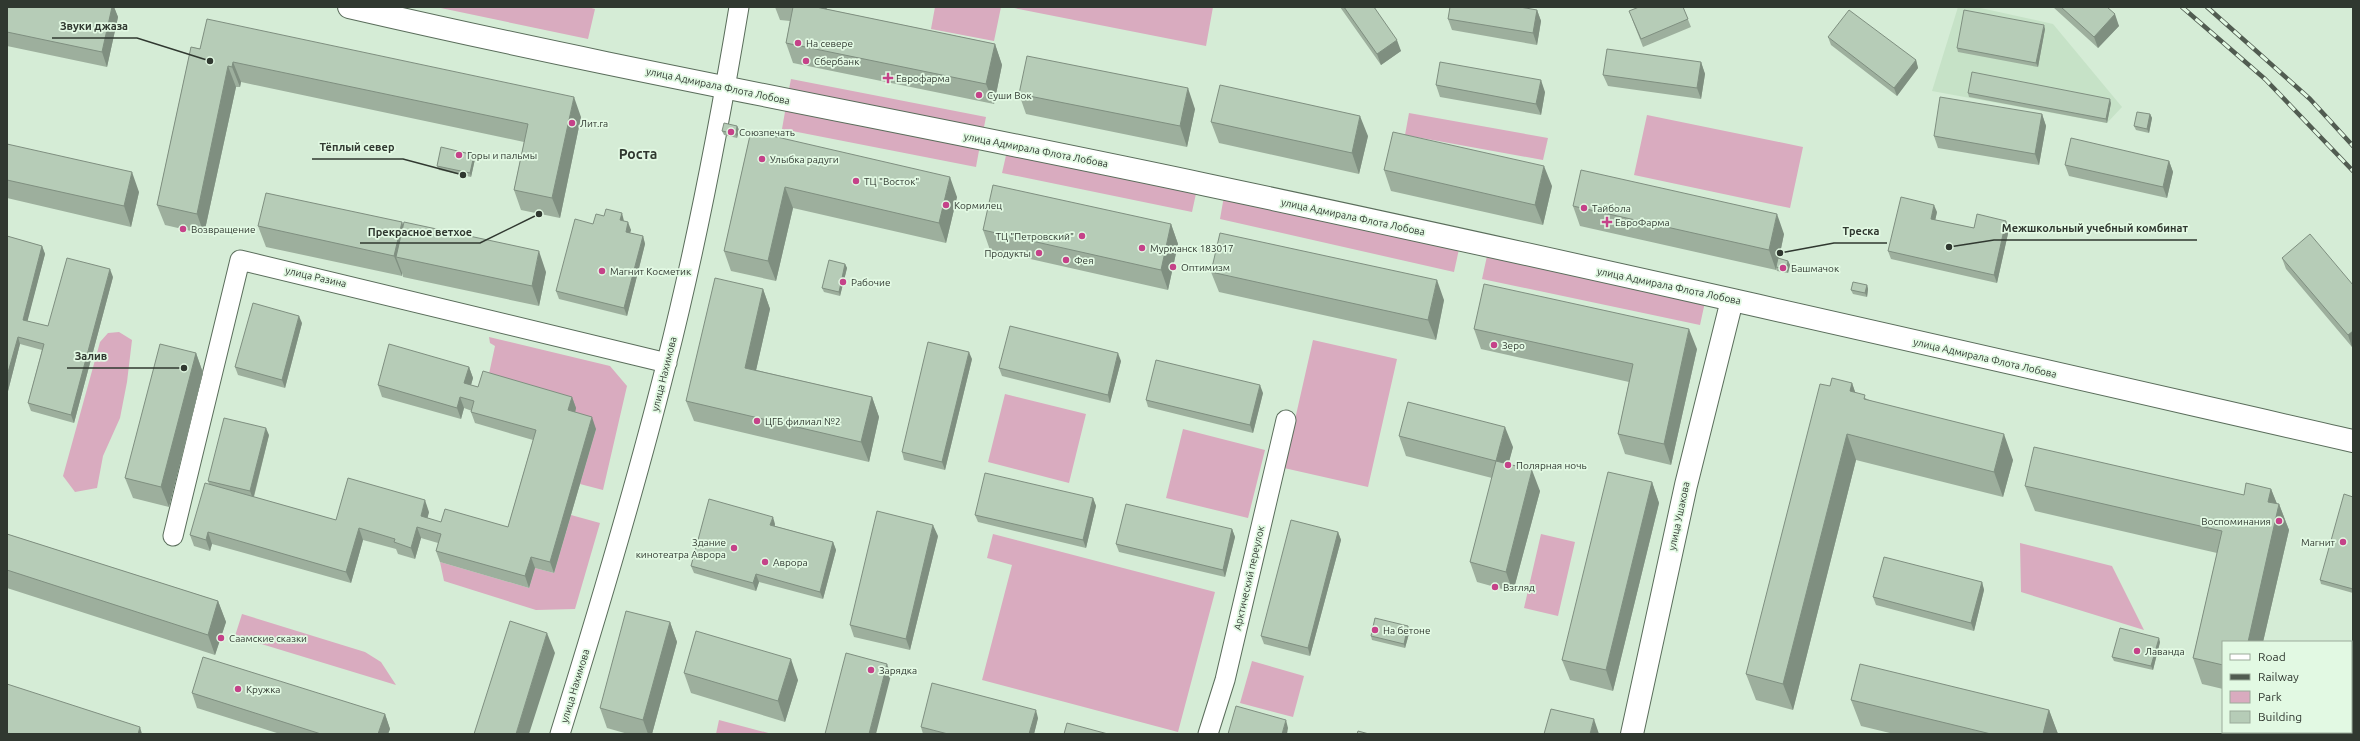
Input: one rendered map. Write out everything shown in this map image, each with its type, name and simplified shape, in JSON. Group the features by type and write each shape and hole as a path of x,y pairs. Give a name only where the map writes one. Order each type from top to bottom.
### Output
{"street":[{"name":"улица Адмирала Флота Лобова","path":"349,7 725,88 1207,185 1732,300 2353,441"},
{"name":"улица Нахимова","path":"560,734 608,580 667,363 688,272 725,88 739,7"},
{"name":"улица Разина","path":"173,536 240,260 667,363"},
{"name":"улица Ушакова","path":"1632,734 1686,485 1732,300"},
{"name":"Арктический переулок","path":"1208,734 1225,680 1286,420"}],"shaded area":[{"path":"1958,7 1976,7 2053,24 2122,107 2107,123 1932,91"}],"green space":[{"path":"436,7 588,7 595,9 588,39"},
{"path":"935,7 1001,7 994,41 931,29"},
{"path":"1009,7 1213,7 1206,46"},
{"path":"791,79 986,117 983,132 788,94"},
{"path":"786,106 980,145 976,167 782,129"},
{"path":"1409,113 1548,138 1543,160 1405,135"},
{"path":"1647,115 1803,147 1790,208 1634,175"},
{"path":"1007,151 1197,189 1192,212 1002,173"},
{"path":"1224,196 1459,249 1454,272 1220,219"},
{"path":"1487,256 1705,302 1700,325 1482,279"},
{"path":"119,332 132,340 127,382 120,418 103,456 97,488 75,492 63,476 100,342 108,333"},
{"path":"489,337 610,366 627,386 603,490 580,484 596,429 487,383 495,346 490,343"},
{"path":"1313,340 1397,359 1368,487 1284,468"},
{"path":"1005,394 1086,414 1069,483 988,462"},
{"path":"1183,429 1265,450 1248,518 1166,498"},
{"path":"571,515 600,523 575,609 536,610 444,581 440,562 529,588 535,568 554,573"},
{"path":"993,534 1215,592 1178,732 982,680 1012,565 987,558"},
{"path":"1541,534 1575,542 1558,616 1524,608"},
{"path":"2020,543 2112,566 2144,630 2021,592"},
{"path":"242,614 365,652 381,662 396,685 235,636"},
{"path":"1252,661 1304,676 1293,717 1240,703"},
{"path":"719,720 772,734 716,734"}],"building":[{"path":"7,7 112,7 102,52 7,32"},
{"path":"793,7 816,7 995,44 986,84 786,43"},
{"path":"1344,7 1374,7 1397,40 1377,54"},
{"path":"1450,7 1520,7 1537,10 1533,33 1448,19"},
{"path":"1639,7 1683,7 1688,19 1641,39 1629,11"},
{"path":"2061,7 2107,7 2115,14 2094,37"},
{"path":"1849,10 1916,60 1894,88 1828,37"},
{"path":"1964,10 2044,25 2036,63 1957,48"},
{"path":"207,19 574,97 552,198 514,190 528,124 233,62 232,67 228,66 197,214 157,205 191,47 200,49"},
{"path":"1607,49 1701,62 1697,88 1603,75"},
{"path":"1027,56 1188,88 1180,126 1019,94"},
{"path":"1440,62 1541,80 1536,104 1436,85"},
{"path":"1972,72 2110,99 2106,119 1968,93"},
{"path":"1220,85 1360,116 1352,153 1211,122"},
{"path":"1940,97 2042,114 2035,154 1934,136"},
{"path":"2137,112 2150,114 2147,129 2134,126"},
{"path":"724,123 737,126 736,134 722,131"},
{"path":"751,131 950,177 939,223 785,187 768,261 724,251"},
{"path":"1393,132 1544,166 1535,205 1384,170"},
{"path":"2071,138 2169,161 2163,187 2065,165"},
{"path":"7,144 132,172 124,206 7,180"},
{"path":"441,147 474,155 470,173 437,166"},
{"path":"1581,170 1777,214 1769,250 1573,206"},
{"path":"993,185 1171,224 1161,270 983,230"},
{"path":"266,193 402,222 394,256 258,226"},
{"path":"1901,197 1934,205 1931,219 1974,228 1977,214 2006,221 1994,275 1888,251"},
{"name":"Магнит Косметик","path":"606,209 622,213 620,220 628,222 626,232 643,236 624,308 556,291 575,219 593,224 596,214 604,216"},
{"path":"404,222 539,251 532,286 396,257"},
{"path":"1220,233 1437,280 1428,320 1211,272"},
{"path":"2310,234 2353,285 2353,331 2348,335 2282,258"},
{"path":"7,236 42,246 23,320 48,326 67,258 110,269 71,415 28,403 44,344 18,337 7,376"},
{"path":"1778,258 1788,261 1786,269 1776,267"},
{"path":"829,260 845,264 839,292 822,288"},
{"path":"715,278 763,289 745,368 872,397 861,442 686,401"},
{"path":"1853,282 1867,285 1865,293 1851,290"},
{"path":"1484,284 1689,329 1664,444 1618,434 1633,364 1474,329"},
{"path":"253,303 299,316 282,380 235,367"},
{"path":"1010,326 1118,353 1108,395 999,368"},
{"path":"928,342 969,352 942,462 902,452"},
{"path":"160,344 196,353 161,487 125,478"},
{"path":"389,344 469,367 464,383 478,387 483,371 572,397 568,410 592,417 550,562 531,557 525,576 436,551 441,534 417,527 411,548 394,542 395,539 359,528 346,572 208,532 206,540 190,535 205,483 336,520 348,478 425,500 421,516 441,522 445,509 508,527 536,430 471,412 474,401 460,397 457,408 378,385"},
{"path":"1156,360 1260,385 1250,425 1146,400"},
{"path":"1832,378 1852,383 1850,391 1865,395 1864,399 2004,434 1994,472 1847,434 1783,684 1746,674 1820,384 1830,386"},
{"path":"1408,402 1505,427 1496,461 1399,436"},
{"path":"224,418 266,428 250,491 208,481"},
{"path":"2034,447 2244,495 2246,483 2271,489 2268,502 2279,504 2248,641 2222,641 2222,665 2193,658 2222,531 2025,486"},
{"path":"1496,461 1532,470 1506,572 1470,562"},
{"path":"1608,472 1652,482 1606,670 1562,660"},
{"path":"985,473 1093,498 1083,540 975,515"},
{"name":"Магнит","path":"2344,494 2353,497 2353,589 2320,580"},
{"name":"Аврора","path":"709,499 773,517 770,525 833,542 820,592 756,574 753,583 691,566"},
{"path":"1126,504 1232,529 1223,570 1116,544"},
{"path":"877,511 933,525 906,639 850,625"},
{"path":"1291,520 1338,532 1308,648 1261,636"},
{"path":"7,534 218,601 208,635 7,570"},
{"path":"1884,557 1982,582 1971,623 1873,597"},
{"path":"626,611 670,622 643,720 600,708"},
{"path":"1375,618 1408,626 1404,644 1371,636"},
{"path":"510,621 547,633 516,734 474,734"},
{"name":"Лаванда","path":"2120,628 2159,638 2151,666 2112,657"},
{"path":"696,631 791,659 778,701 684,673"},
{"path":"846,653 887,664 869,734 825,734"},
{"path":"203,657 385,714 378,734 321,734 192,693"},
{"path":"1860,664 2049,710 2043,734 1991,734 1851,700"},
{"path":"932,683 1036,710 1029,734 948,734 921,727"},
{"path":"7,684 140,727 138,734 7,734"},
{"path":"1236,706 1286,720 1282,734 1228,734"},
{"path":"1551,709 1594,719 1590,734 1544,734"},
{"path":"1067,723 1108,734 1064,734"},
{"path":"1358,731 1369,734 1357,734"},
{"path":"2280,733 2317,733 2317,734"}],"railway":[{"path":"2182,7 2265,79 2353,171"},
{"path":"2207,7 2310,99 2353,146"}],"place":[{"name":"На севере","path":"798,43"},
{"name":"Звуки джаза","path":"210,61"},
{"name":"Сбербанк","path":"806,61"},
{"name":"Еврофарма","path":"888,78"},
{"name":"Суши Вок","path":"979,95"},
{"name":"Лит.ra","path":"572,123"},
{"name":"Союзпечать","path":"731,132"},
{"name":"Горы и пальмы","path":"459,155"},
{"name":"Улыбка радуги","path":"762,159"},
{"name":"Тёплый север","path":"463,175"},
{"name":"ТЦ \"Восток\"","path":"856,181"},
{"name":"Кормилец","path":"946,205"},
{"name":"Тайбола","path":"1584,208"},
{"name":"Прекрасное ветхое","path":"539,214"},
{"name":"ЕвроФарма","path":"1607,222"},
{"name":"Возвращение","path":"183,229"},
{"name":"ТЦ \"Петровский\"","path":"1082,236"},
{"name":"Межшкольный учебный комбинат","path":"1949,247"},
{"name":"Мурманск 183017","path":"1142,248"},
{"name":"Продукты","path":"1039,253"},
{"name":"Треска","path":"1780,253"},
{"name":"Фея","path":"1066,260"},
{"name":"Оптимизм","path":"1173,267"},
{"name":"Башмачок","path":"1783,268"},
{"name":"Магнит Косметик","path":"602,271"},
{"name":"Рабочие","path":"843,282"},
{"name":"Зеро","path":"1494,345"},
{"name":"Залив","path":"184,368"},
{"name":"ЦГБ филиал №2","path":"757,421"},
{"name":"Полярная ночь","path":"1508,465"},
{"name":"Воспоминания","path":"2279,521"},
{"name":"Магнит","path":"2343,542"},
{"name":"Здание кинотеатра Аврора","path":"734,548"},
{"name":"Аврора","path":"765,562"},
{"name":"Взгляд","path":"1495,587"},
{"name":"На бетоне","path":"1375,630"},
{"name":"Саамские сказки","path":"221,638"},
{"name":"Лаванда","path":"2137,651"},
{"name":"Зарядка","path":"871,670"},
{"name":"Кружка","path":"238,689"}],"district":[{"name":"Роста","path":"638,154"}]}
